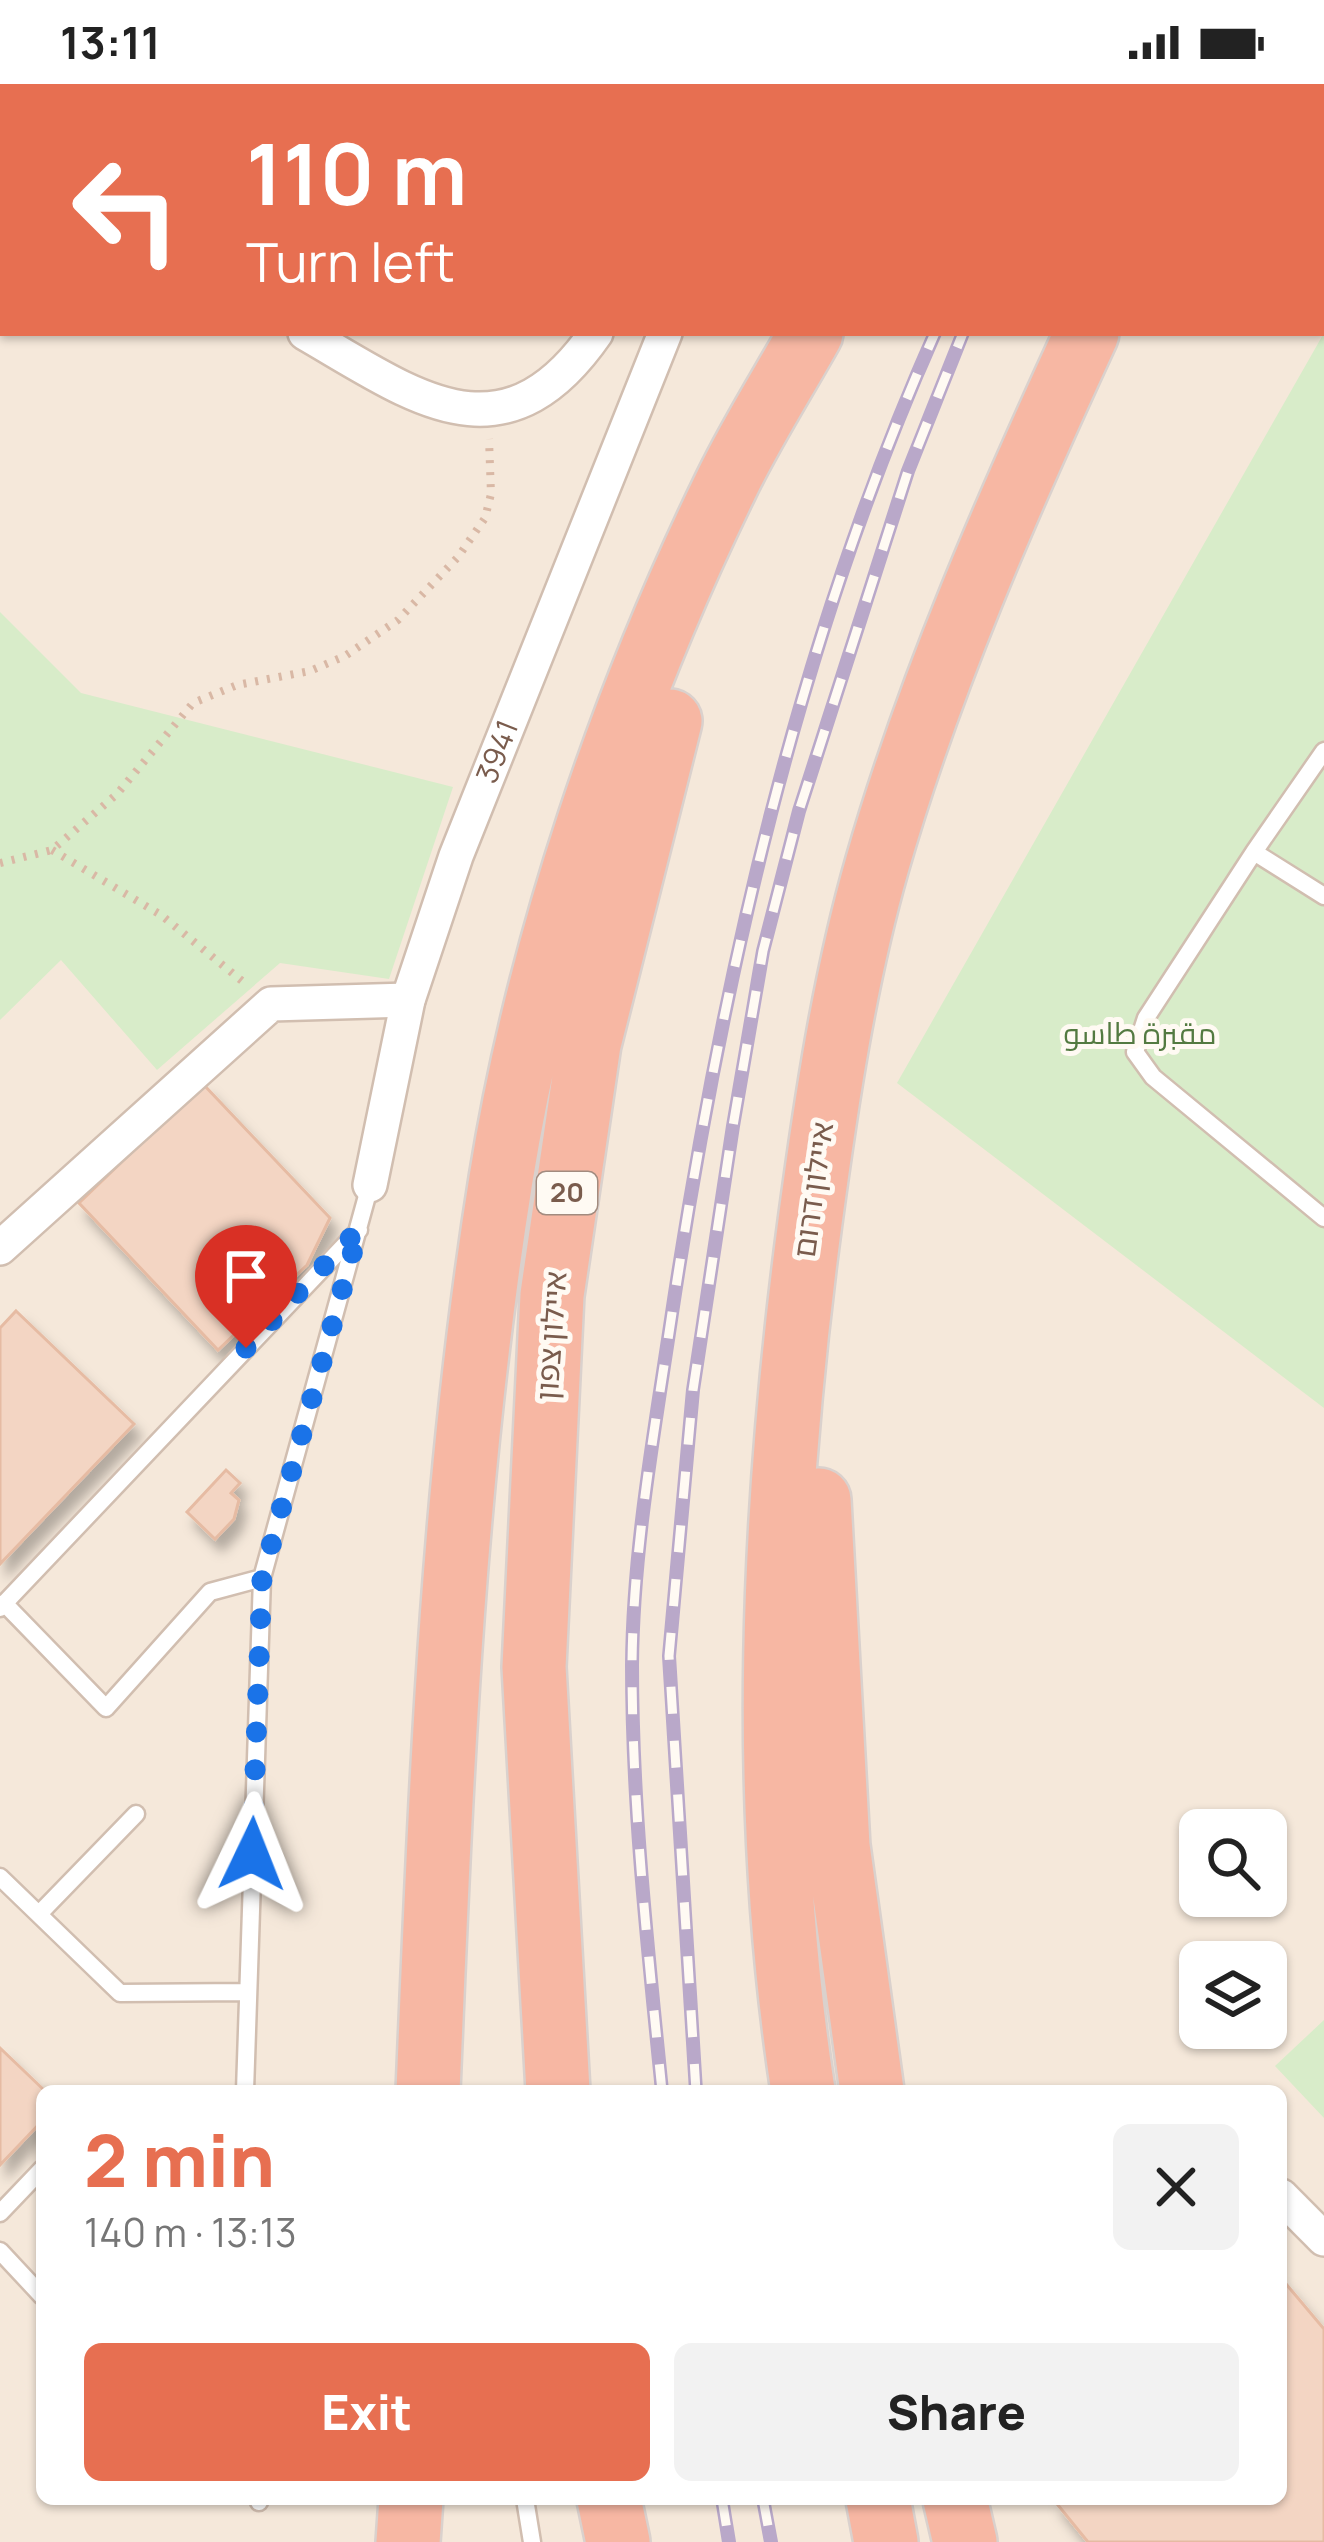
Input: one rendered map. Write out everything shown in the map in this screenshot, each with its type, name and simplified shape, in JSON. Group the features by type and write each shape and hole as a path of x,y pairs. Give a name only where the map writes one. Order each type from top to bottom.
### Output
{"highway":[{"path":"428,2085 449,1594 501,1175 543,986 595,812 665,621 727,482 812,336"},
{"name":"איילון צפון","path":"558,2085 535,1667 552,1295 578,1113 589,1044 662,747 704,610 813,336"},
{"name":"איילון דרום","path":"802,2085 786,1953 777,1587 798,1316 828,1090 877,865 946,667 1087,336"},
{"path":"871,2085 838,1846 818,1530 832,1255 877,865"},
{"path":"408,2542 410,2505"},
{"path":"610,2505 618,2542"},
{"path":"879,2505 886,2542"},
{"path":"957,2505 965,2542"}],"street":[{"path":"310,336 420,400 456,410 521,401 568,373 594,336"},
{"name":"3941","path":"370,1185 408,1000 456,856 663,336"},
{"path":"0,1248 271,1004 408,1000"},
{"path":"1287,2202 1324,2239"}],"lane":[{"path":"1324,751 1136,1036 1136,1052 1154,1077 1324,1218"},
{"path":"1254,852 1324,896"},
{"path":"245,2085 262,1578 370,1185"},
{"path":"262,1578 210,1592 106,1708 2,1605 359,1229"},
{"path":"39,1914 136,1814"},
{"path":"0,1877 120,1993 248,1992"},
{"path":"0,2213 36,2175"},
{"path":"0,2251 36,2290"},
{"path":"526,2505 532,2542"}],"path":[{"path":"0,863 52,850 117,794 194,704 237,685 310,671 345,656 374,639 431,588 485,518 491,494 488,407"},
{"path":"52,850 161,915 271,1004"}],"shaded area":[{"path":"0,336 1324,336 1324,2542 0,2542"}],"green space":[{"name":"مقبرة طاسو","path":"1322,336 1324,336 1324,1408 897,1083"},
{"path":"0,612 81,693 453,787 389,979 280,963 157,1070 61,960 0,1020"},
{"path":"1324,2020 1324,2118 1275,2066"}],"building":[{"path":"203,1084 330,1218 307,1265 218,1350 79,1203"},
{"path":"16,1311 134,1424 0,1564 0,1328"},
{"path":"226,1470 240,1483 231,1493 239,1500 234,1519 215,1539 187,1512"},
{"path":"0,2048 39,2085 36,2127 0,2165"},
{"path":"1287,2285 1324,2329 1324,2542 1088,2542 1058,2505 1287,2505"}],"railway":[{"path":"661,2085 638,1825 632,1665 641,1533 672,1313 715,1063 771,814 843,569 934,336"},
{"path":"696,2085 669,1656 693,1390 733,1126 763,951 799,811 908,471 962,336"},
{"path":"723,2505 729,2542"},
{"path":"764,2505 771,2542"}],"route":[{"path":"246,1348 359,1229 262,1578 252,1854"}]}
